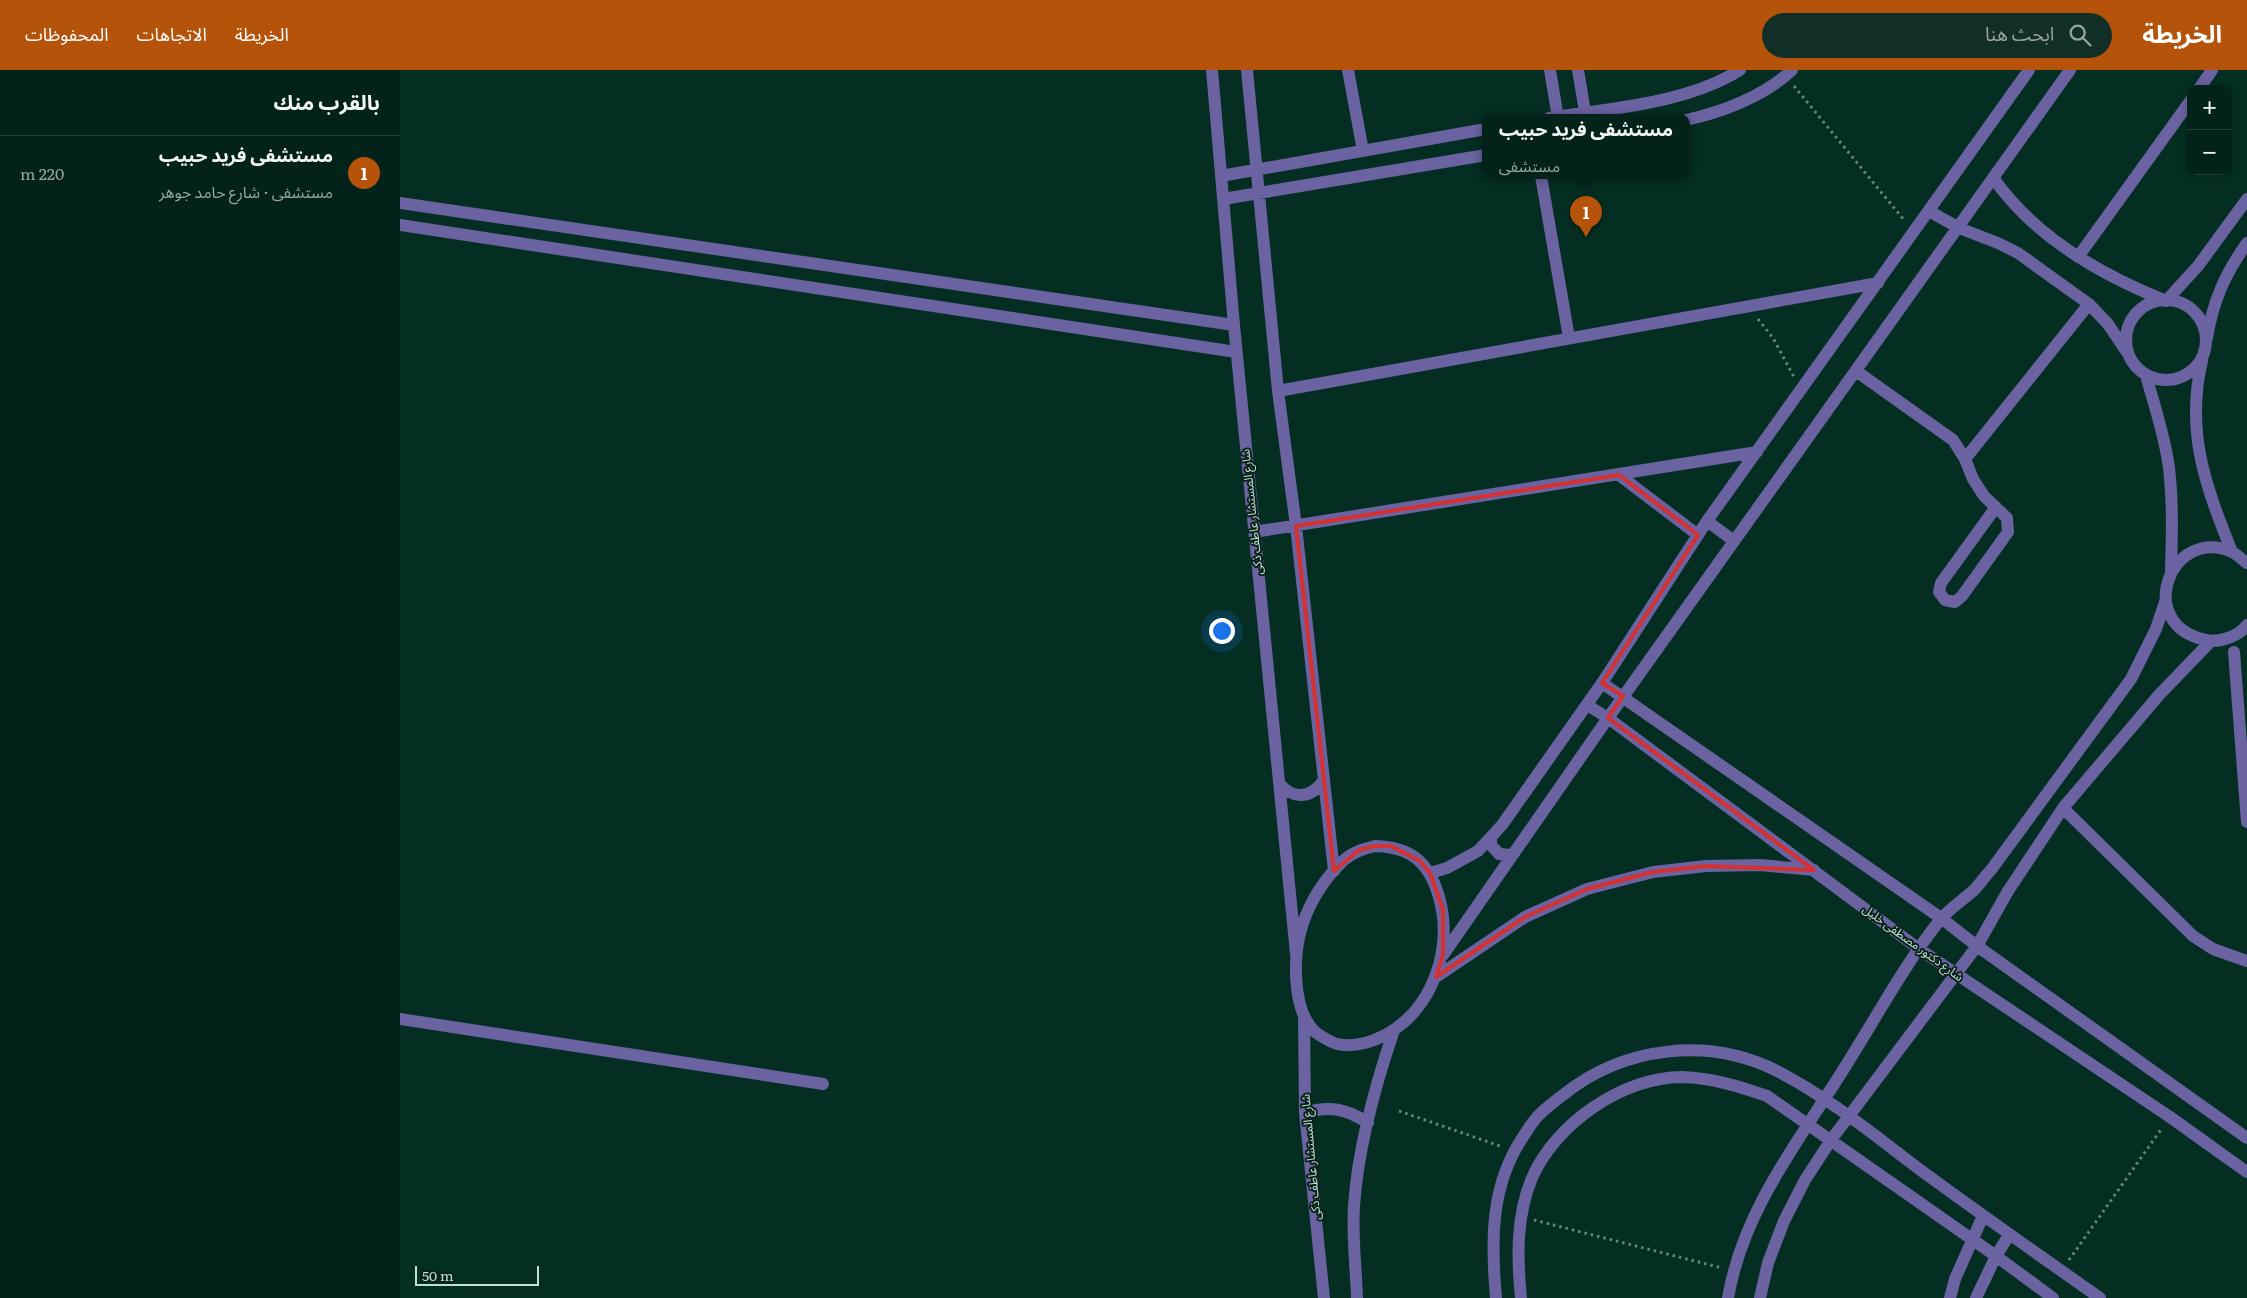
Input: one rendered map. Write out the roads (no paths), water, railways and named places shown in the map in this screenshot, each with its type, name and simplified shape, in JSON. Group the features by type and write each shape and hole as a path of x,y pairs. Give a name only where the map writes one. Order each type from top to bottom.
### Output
{"street":[{"name":"شارع المستشار عاطف ذكى","path":"1212,70 1236,352 1296,954"},
{"path":"1247,70 1255,170 1278,391 1296,526 1334,871"},
{"path":"1348,70 1363,151"},
{"path":"1550,70 1555,114"},
{"path":"1578,70 1585,114"},
{"path":"1590,114 1683,94 1710,85 1740,70"},
{"path":"1430,873 1463,860 1491,839 1602,683 1707,521 2029,70"},
{"path":"1443,955 1623,696 2070,70"},
{"path":"2202,85 2212,70"},
{"path":"1690,119 1734,105 1789,73"},
{"path":"2078,257 2187,106"},
{"path":"1221,176 1482,130"},
{"path":"1223,200 1482,156"},
{"path":"1542,179 1569,338"},
{"path":"1994,179 2022,213 2078,257 2122,283 2165,301"},
{"path":"2165,301 2198,266 2246,202"},
{"path":"400,203 1234,325"},
{"path":"1929,211 1959,228 2018,253 2089,304 2108,324 2138,369 2146,375 2166,380 2186,375 2196,367 2205,349 2205,330 2199,318 2179,302 2165,301 2152,303 2141,309 2133,318 2128,329 2126,341 2128,353"},
{"path":"400,225 1236,352"},
{"path":"2232,552 2208,490 2200,455 2196,420 2197,383 2212,308 2223,281 2247,243"},
{"path":"1278,391 1878,283"},
{"path":"1965,459 2089,304"},
{"path":"1856,371 1952,440 1965,459 1973,479 1984,496 1996,507 2007,518 2008,532 1959,600 1954,602 1945,600 1939,592 1941,583 1996,507"},
{"path":"2146,375 2162,432 2169,466 2172,502 2171,571 2165,591 2171,618 2181,630 2195,638 2213,641 2247,659"},
{"path":"1254,532 1757,452"},
{"path":"1619,475 1698,535"},
{"path":"1707,521 1734,541"},
{"path":"2171,571 2183,558 2198,550 2215,548 2232,552 2247,563"},
{"path":"1728,1298 1732,1270 1747,1232 1764,1194 1785,1158 1825,1100 1919,949 1941,918 1976,888 1991,870 2131,679 2156,629 2166,602"},
{"path":"1760,1298 1768,1263 1784,1221 1805,1180 1831,1140 1977,946 2008,891 2063,808 2159,695 2213,641 2231,637 2247,625"},
{"path":"2234,652 2247,822"},
{"path":"1602,683 1941,918 1977,946 2247,1138"},
{"name":"شارع دكتور مصطفى خليل","path":"1586,705 1608,718 1919,949 2170,1117 2247,1172"},
{"path":"1279,783 1293,795 1302,796 1311,794 1324,780"},
{"path":"2063,808 2193,936 2213,949 2247,961"},
{"path":"1491,839 1492,845 1499,854 1511,855"},
{"path":"1391,846 1407,851 1420,861 1430,873 1443,910 1445,933 1443,955 1436,977 1421,1003 1394,1030 1374,1041 1354,1046 1333,1043 1315,1032 1304,1016 1296,985 1296,954 1302,924 1315,896 1345,859 1358,850 1391,846"},
{"path":"1436,977 1525,917 1587,889 1653,872 1706,866 1760,865 1814,870"},
{"name":"شارع المستشار عاطف ذكى","path":"1304,1016 1306,1113 1324,1298"},
{"path":"400,1019 823,1084"},
{"path":"1357,1298 1354,1208 1358,1168 1368,1123 1394,1030"},
{"path":"1496,1298 1492,1256 1496,1198 1513,1151 1538,1115 1568,1091 1603,1069 1641,1055 1681,1049 1731,1054 1778,1072 1825,1100 2009,1235 2100,1298"},
{"path":"1521,1298 1517,1263 1521,1217 1532,1178 1553,1143 1582,1115 1612,1095 1646,1082 1681,1077 1725,1081 1766,1096 1972,1239 2053,1298"},
{"path":"1306,1113 1332,1108 1345,1110 1368,1123"},
{"path":"1950,1298 1955,1279 1983,1216"},
{"path":"1976,1298 1996,1256 2009,1235"}],"place":[{"name":"مستشفى فريد حبيب","path":"1586,237"}]}
